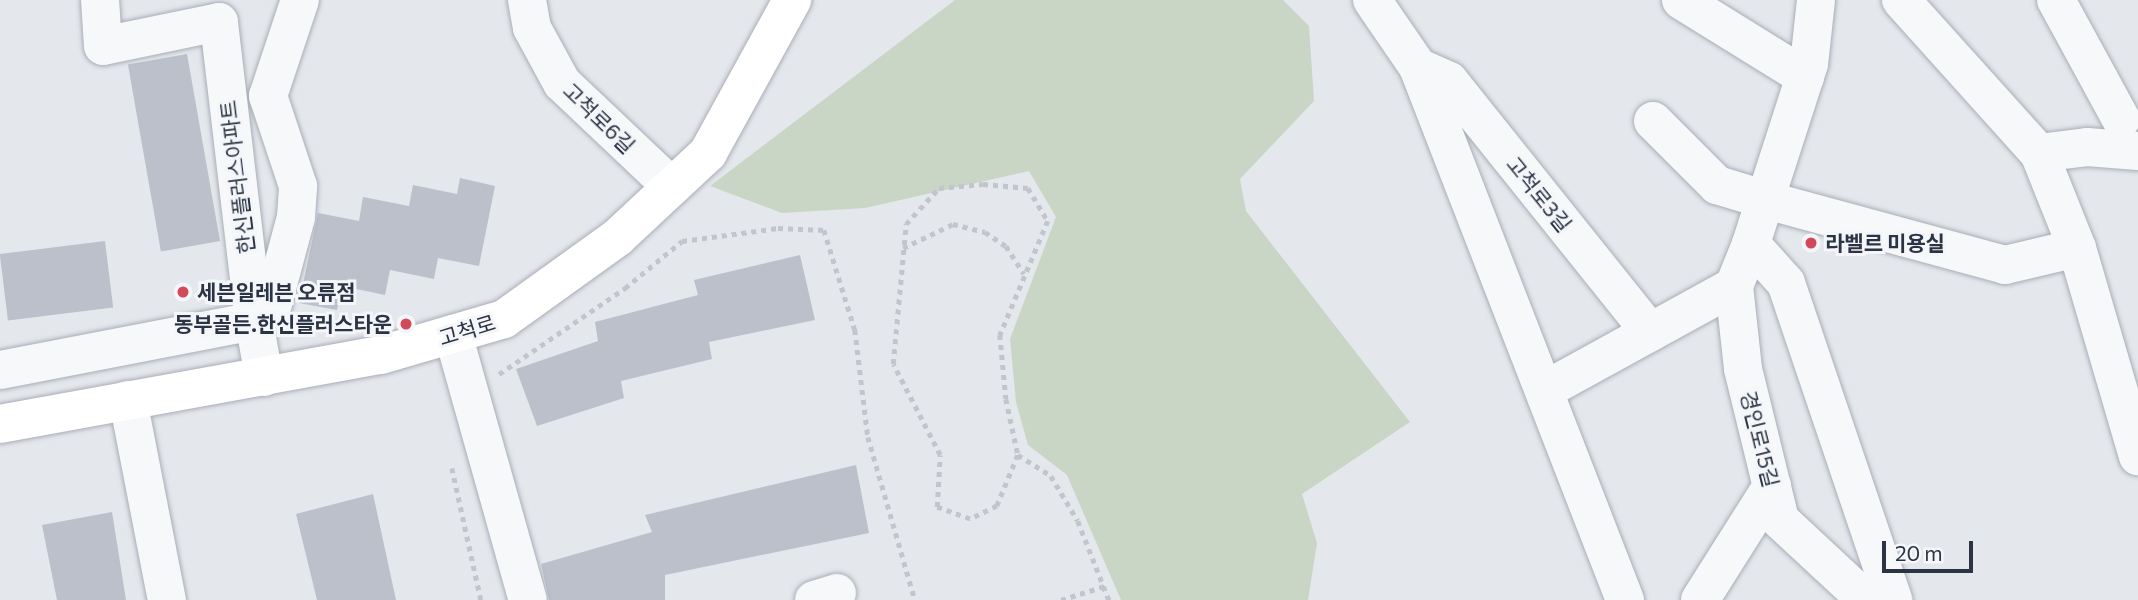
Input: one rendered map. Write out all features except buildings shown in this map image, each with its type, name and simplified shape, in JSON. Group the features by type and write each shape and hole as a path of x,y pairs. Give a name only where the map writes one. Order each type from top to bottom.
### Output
{"main road":[{"name":"고척로","path":"0,424 381,355 504,319 618,237 708,153 792,0"}],"street":[{"name":"한신플러스아파트","path":"100,0 103,46 219,22 254,321"},
{"path":"0,370 254,321 273,303 296,217 298,186 268,96 300,0"},
{"name":"고척로6길","path":"527,0 532,28 562,83 672,187"},
{"path":"1372,0 1418,67 1547,389 1625,600"},
{"path":"1681,0 1805,77"},
{"name":"경인로15길","path":"1816,0 1805,77 1766,200 1734,286 1742,369 1780,520 1866,600"},
{"path":"1901,0 2039,153 2077,247 2138,456"},
{"path":"2039,153 2087,147 2129,135 2056,0"},
{"name":"고척로3길","path":"1418,67 1449,81 1650,332"},
{"path":"1653,121 1717,185 1766,200 2005,265 2077,247"},
{"path":"1751,244 1786,283 1893,600"},
{"path":"1547,389 1734,286"},
{"path":"254,321 264,377"},
{"path":"453,334 528,600"},
{"path":"128,400 167,600"},
{"path":"1700,600 1772,486"}],"path":[{"path":"983,184 1028,188 1048,221 1024,275 1000,335 1018,455 997,506 970,519 937,507 940,456 893,364 906,224 939,188 983,184"},
{"path":"903,247 953,224 985,232 1006,246 1024,275"},
{"path":"494,377 625,288 681,241 778,228 824,230 855,330 868,437 915,600"},
{"path":"449,453 481,600"},
{"path":"1018,455 1052,476 1105,586 1109,600"},
{"path":"1061,600 1105,586"}],"green space":[{"path":"955,0 1283,0 1309,26 1314,101 1240,179 1246,211 1410,422 1302,494 1317,543 1308,600 1121,600 1067,475 1028,445 1016,402 1010,339 1056,217 1029,171 865,208 782,213 710,186"}],"place":[{"name":"라벨르 미용실","path":"1811,243"},
{"name":"세븐일레븐 오류점","path":"183,292"},
{"name":"동부골든.한신플러스타운","path":"406,324"}]}
